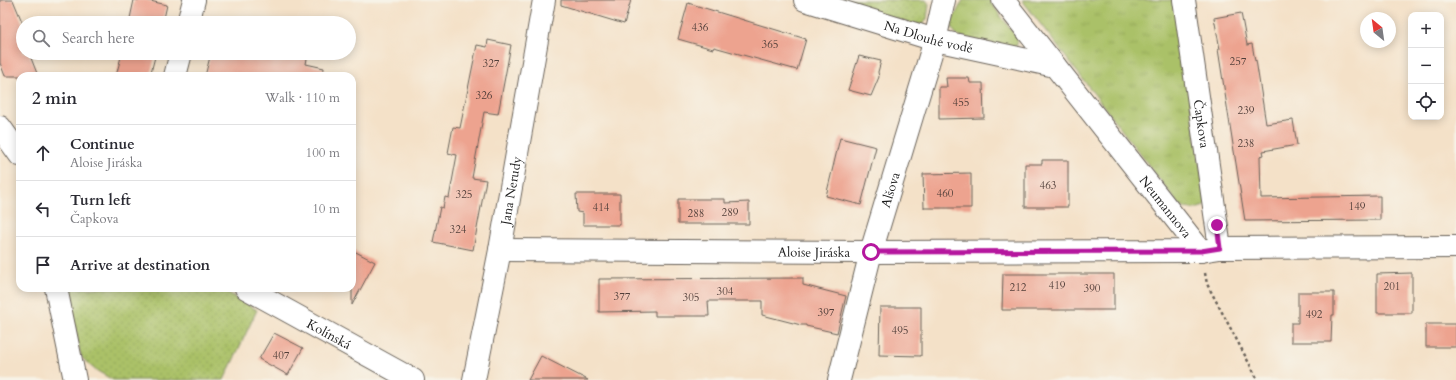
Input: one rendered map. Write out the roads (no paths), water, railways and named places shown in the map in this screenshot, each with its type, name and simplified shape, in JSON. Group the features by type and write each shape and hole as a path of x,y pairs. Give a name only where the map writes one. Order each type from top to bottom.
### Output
{"street":[{"path":"190,16 194,0"},
{"name":"Jana Nerudy","path":"474,380 500,250 544,0"},
{"name":"Na Dlouhé vodě","path":"805,0 935,40 1055,66"},
{"name":"Alšova","path":"839,380 871,252 935,40 944,0"},
{"name":"Neumannova","path":"1003,0 1055,66 1210,249"},
{"name":"Čapkova","path":"1184,0 1210,249"},
{"path":"176,72 179,60"},
{"path":"0,127 16,149"},
{"path":"1210,249 1456,247"},
{"name":"Aloise Jiráska","path":"500,250 871,252 1210,249"},
{"path":"57,292 75,380"},
{"name":"Kolínská","path":"253,292 401,377"}]}
